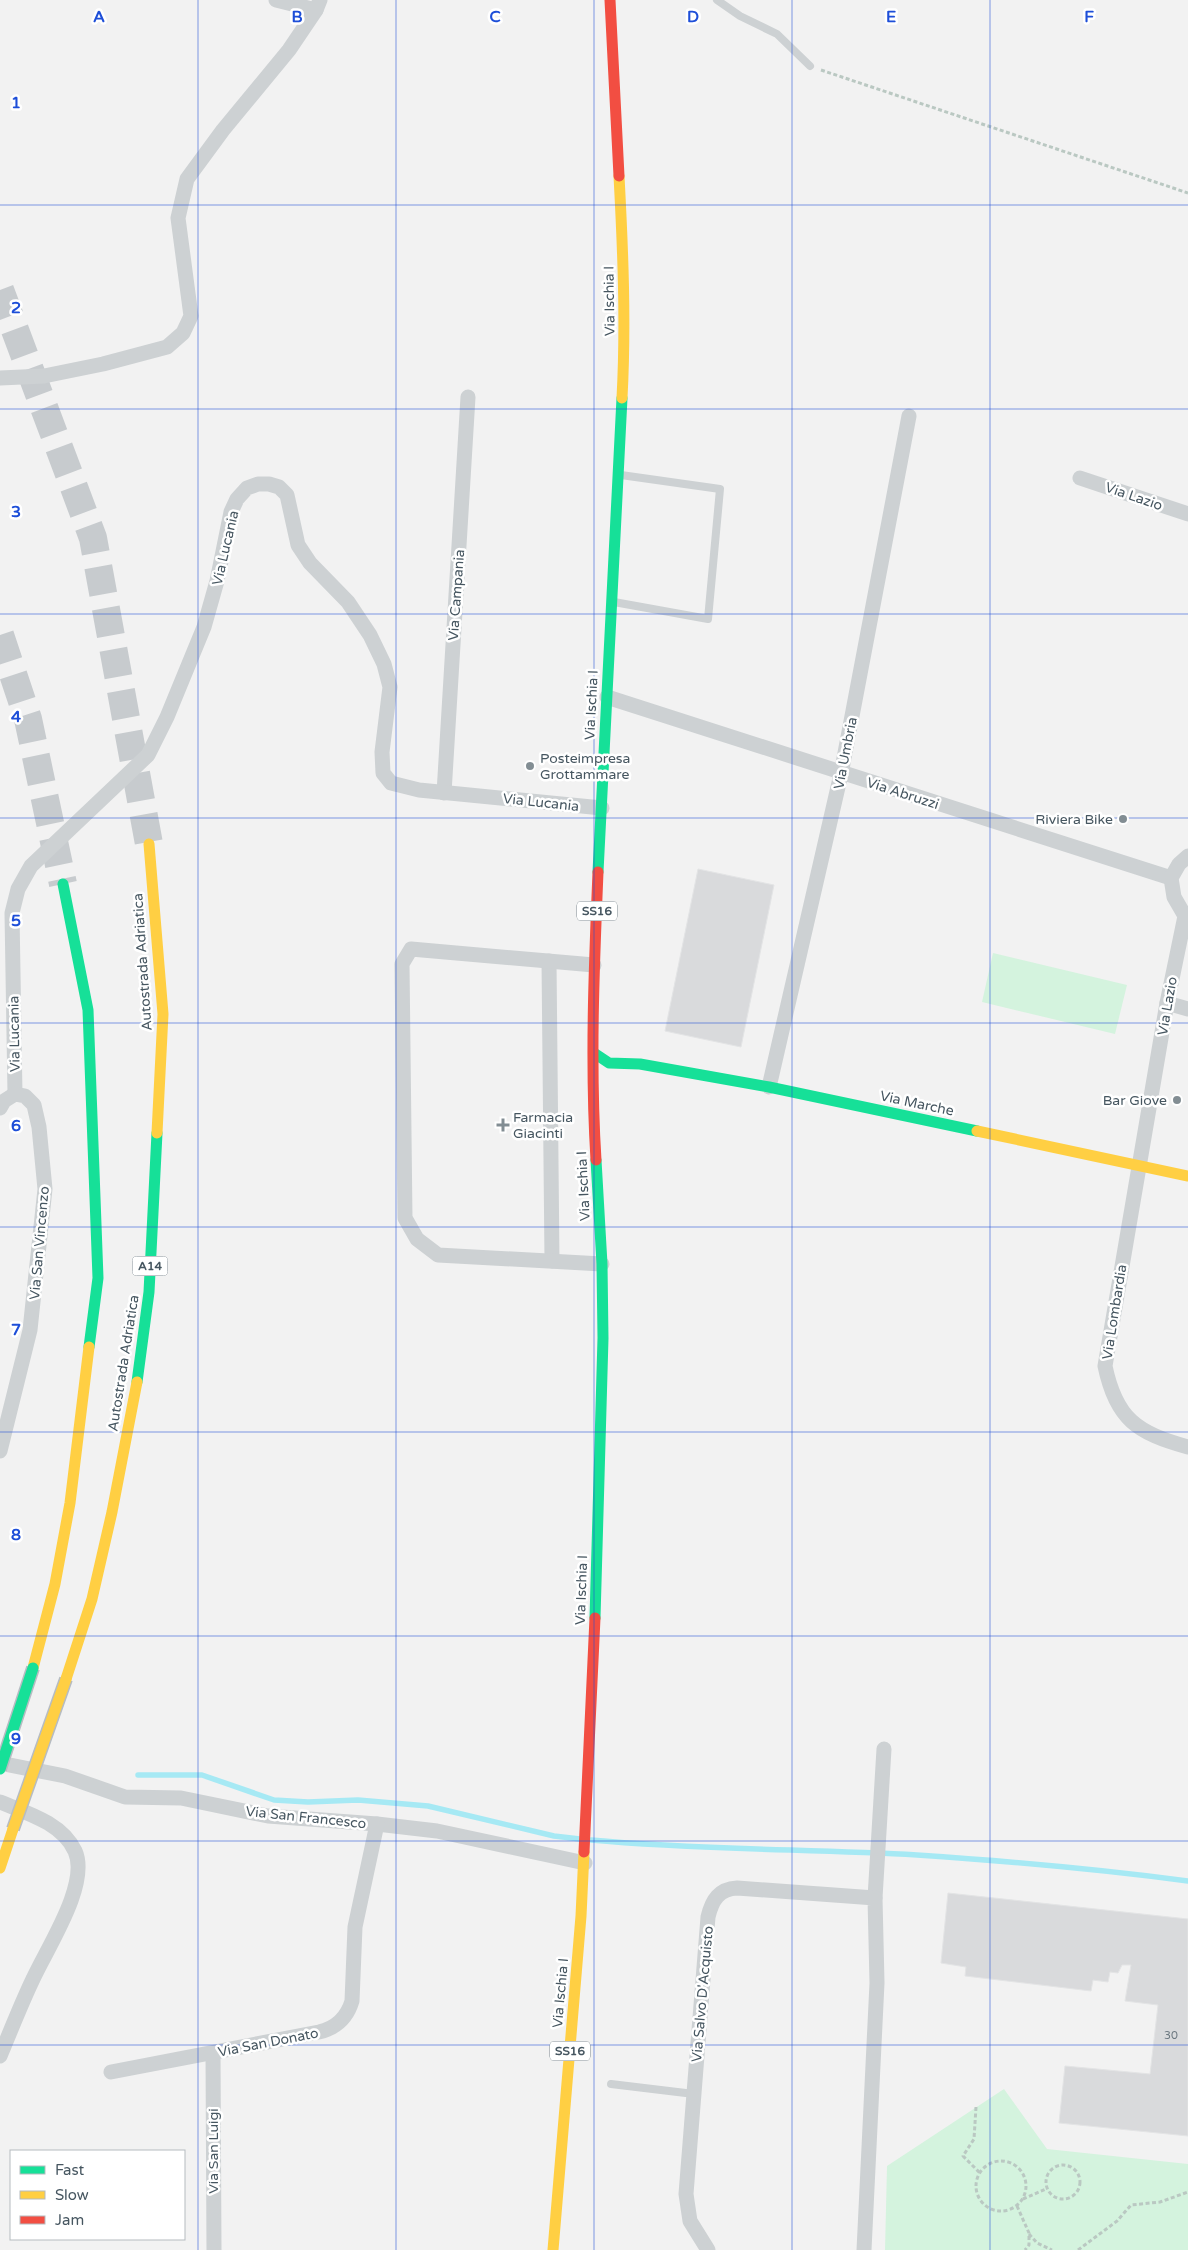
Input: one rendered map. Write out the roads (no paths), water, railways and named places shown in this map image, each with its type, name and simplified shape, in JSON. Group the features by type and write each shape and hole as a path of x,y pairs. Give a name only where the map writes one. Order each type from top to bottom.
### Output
{"main road":[{"name":"Via Ischia I","path":"553,2250 585,1857 597,1581 602,1264 592,1094 598,1051 594,965 610,601 625,351 624,266 610,0"},
{"name":"Autostrada Adriatica","path":"0,1868 92,1599 134,1402 149,1292 163,1014 149,844"},
{"path":"0,1769 33,1668 55,1584 70,1503 98,1278 88,1010 62,884"},
{"name":"Via Marche","path":"618,1050 640,1064"},
{"name":"Via Marche","path":"598,1051 608,1063 640,1064 769,1087 1188,1176"}],"street":[{"path":"0,378 44,376 103,364 167,347 183,333 191,316 178,218 187,179 289,50 318,5 276,0"},
{"name":"Via Campania","path":"444,793 468,397"},
{"name":"Via Umbria","path":"769,1087 841,774 909,416"},
{"name":"Via Lazio","path":"1080,478 1188,514"},
{"name":"Via Lucania","path":"15,1094 12,913 18,889 31,866 148,755 167,717 204,627 231,512 237,499 247,488 258,484 269,484 279,487 287,496 298,545 310,562 348,602 370,635 384,664 390,687 382,752 383,773 392,783 419,790 444,793 602,808"},
{"name":"Via Abruzzi","path":"607,697 841,774 1171,878"},
{"path":"1171,878 1179,864 1188,856"},
{"name":"Via Lazio","path":"1141,1165 1167,1003 1185,916 1174,897 1171,878"},
{"path":"594,965 411,949 402,964 405,1218 417,1239 438,1255 602,1264"},
{"path":"550,962 552,1261"},
{"path":"1167,1003 1188,1009"},
{"path":"0,1108 4,1101 15,1094"},
{"name":"Via San Vincenzo","path":"0,1451 30,1330 45,1189 34,1105 25,1096 15,1094"},
{"name":"Via Lombardia","path":"1141,1165 1105,1366 1110,1389 1127,1418 1151,1436 1188,1446"},
{"path":"864,2250 877,1983 876,1898 884,1749"},
{"name":"Via San Francesco","path":"0,1763 73,1778 126,1797 181,1798 268,1816 377,1824 437,1831 585,1857"},
{"path":"0,1802 39,1818 60,1832 74,1850 79,1867 76,1884 66,1911 31,1983 0,2056"},
{"name":"Via San Donato","path":"110,2072 325,2030 340,2022 350,2009 354,1992 355,1927 377,1824"},
{"name":"Via Salvo D'Acquisto","path":"708,2250 690,2221 686,2203 708,1917 713,1901 722,1891 737,1888 876,1898"},
{"name":"Via San Luigi","path":"213,2053 214,2250"}],"lane":[{"path":"717,0 740,16 777,34 810,66"},
{"path":"610,601 708,619 720,489 619,475"},
{"path":"611,2084 694,2094"}],"waterway":[{"path":"138,1775 202,1775 274,1800 308,1802 358,1800 428,1806 554,1836 580,1839"},
{"path":"591,1840 673,1846 917,1855 1052,1866 1188,1881"}],"tunnel":[{"path":"0,290 93,538 149,844"},
{"path":"0,635 28,719 63,884"}],"place":[{"name":"Posteimpresa Grottammare","path":"530,766"},
{"name":"Riviera Bike","path":"1123,819"},
{"name":"Bar Giove","path":"1177,1100"},
{"name":"Farmacia Giacinti","path":"503,1125"}]}
